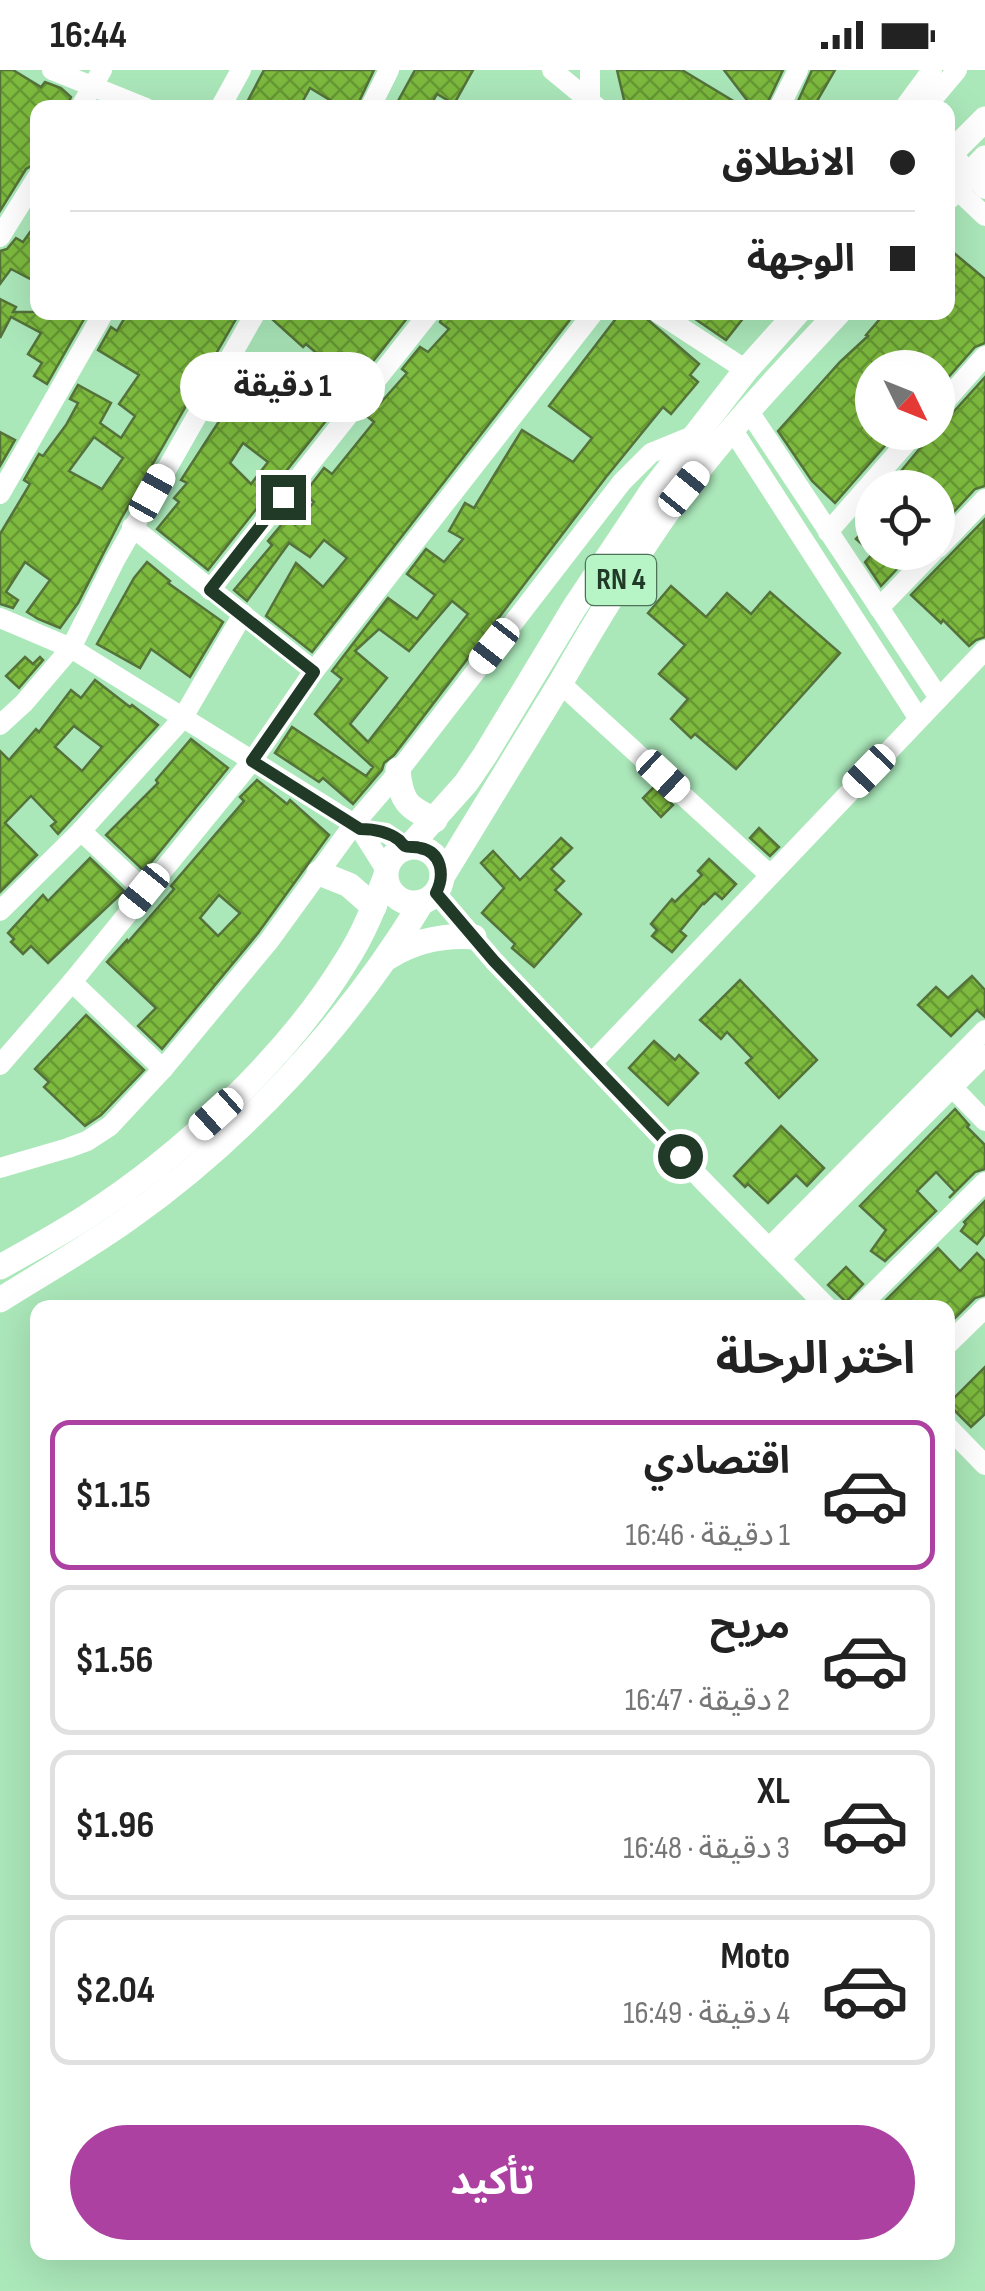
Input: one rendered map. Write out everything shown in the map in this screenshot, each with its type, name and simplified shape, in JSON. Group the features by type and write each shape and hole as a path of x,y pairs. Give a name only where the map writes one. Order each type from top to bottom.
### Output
{"main road":[{"path":"955,149 985,119"},
{"name":"RN 4","path":"408,847 466,784 486,755 612,548 695,435 791,320"},
{"name":"RN 4","path":"0,1300 107,1233 198,1164 261,1105 343,1014 433,891 598,616 684,489 740,419 832,320"},
{"path":"398,770 406,803 435,820"},
{"path":"0,1267 120,1194 216,1114 275,1054 331,986 362,934 393,856 408,847 426,849 438,860 433,891 406,902 392,894 386,874"},
{"path":"319,873 350,885 374,907"},
{"path":"385,960 428,940 474,937"}],"street":[{"path":"52,70 97,78 133,100"},
{"path":"224,100 241,70"},
{"path":"374,100 389,70"},
{"path":"552,70 588,100"},
{"path":"590,70 593,100"},
{"path":"783,100 798,70"},
{"path":"910,100 932,70"},
{"path":"933,100 957,70"},
{"path":"85,100 97,78"},
{"path":"965,181 985,216"},
{"path":"0,238 30,189"},
{"path":"0,494 99,320"},
{"path":"0,725 70,648 132,528 251,320"},
{"path":"210,590 424,320"},
{"path":"0,1065 252,761 314,672 588,320"},
{"path":"669,320 746,370"},
{"path":"955,390 985,356"},
{"path":"740,419 828,532 939,698"},
{"path":"740,419 836,588 919,719"},
{"path":"0,1168 68,1148 100,1133 164,1069 269,942 622,482 651,453 695,435"},
{"path":"828,532 900,450"},
{"path":"955,530 985,499"},
{"path":"132,528 314,672"},
{"path":"878,608 915,570"},
{"path":"836,588 855,573"},
{"path":"0,911 81,831 182,718 243,614"},
{"path":"0,618 70,648 357,827 386,833 408,847"},
{"path":"592,1062 985,650"},
{"path":"560,683 770,875"},
{"path":"357,827 386,874"},
{"path":"81,831 144,891"},
{"path":"433,891 820,1300"},
{"path":"72,982 164,1069"},
{"path":"774,1253 985,1030"},
{"path":"774,1253 985,1056"},
{"path":"952,1088 985,1120"},
{"path":"866,1300 985,1182"},
{"path":"955,1337 985,1308"},
{"path":"968,1448 985,1433"},
{"path":"955,1434 985,1465"}],"building":[{"path":"0,70 13,70 41,87 45,82 61,88 71,97 30,100 30,167 0,211"},
{"path":"264,70 374,70 360,100 330,100 310,88 303,100 248,100"},
{"path":"415,70 473,70 456,100 437,94 434,100 399,100"},
{"path":"617,70 682,70 732,100 624,100"},
{"path":"724,70 783,70 769,100 747,100"},
{"path":"812,70 835,70 818,100 799,100"},
{"path":"30,232 30,279 11,269 0,284 0,251 16,238 23,242"},
{"path":"955,254 985,279 985,343 975,347 955,370 955,350 855,350 855,450 881,450 864,470 855,470 855,480 835,503 812,481 778,431 879,320 955,320"},
{"path":"0,299 16,307 13,312 30,312 30,320 83,320 47,384 34,376 42,363 28,354 41,333 11,317 0,338"},
{"path":"123,320 235,320 121,519 78,603 60,628 27,612 50,580 25,562 6,592 18,600 13,608 0,604 0,534 30,484 24,480 39,454 43,456 78,403 70,399 78,385 111,403 100,423 121,438 135,416 119,404 139,375 98,350 111,327 117,331","holes":["94,437 123,458 102,489 69,471"]},
{"path":"273,320 406,320 208,570 157,529 179,502 174,498 187,483 181,480 236,395 239,397 266,365 283,379 290,369 308,385 327,362 306,344 303,347","holes":["243,443 268,462 251,484 230,463"]},
{"path":"570,320 312,652 266,616 296,563 323,587 347,558 324,540 310,557 289,543 247,601 234,590 272,545 268,541 287,518 295,525 314,502 304,494 324,468 332,474 374,422 368,417 407,373 402,369 420,347 428,352 449,329 440,322"},
{"path":"615,320 648,320 699,364 690,375 698,382 671,414 663,407 353,804 323,778 319,782 275,753 292,727 366,776 373,767 315,714 342,679 332,671 388,598 417,619 435,595 407,574 426,549 444,562 463,539 449,531 465,503 474,508 522,430 573,462 592,438 549,406","holes":["452,601 468,614 368,742 350,724 387,678 355,651 379,629 409,651"]},
{"path":"697,320 742,320 726,340"},
{"path":"985,377 985,486 975,489 955,511 955,470 902,470 919,450 955,450 955,410"},
{"path":"0,432 15,440 0,466"},
{"path":"984,520 985,637 969,646 911,595 935,570 955,570 955,550"},
{"path":"147,562 168,583 223,622 190,677 151,649 140,668 97,644"},
{"path":"870,570 896,570 881,586"},
{"path":"671,586 706,617 727,593 751,614 770,592 840,653 736,769 671,719 688,699 659,674 685,645 648,613"},
{"path":"25,657 33,664 40,657 43,660 19,688 6,676"},
{"path":"95,680 158,725 58,834 51,826 56,822 31,796 5,823 37,855 0,892 0,751 9,760 36,729 39,732 71,690 81,698","holes":["74,726 102,747 82,771 55,747"]},
{"path":"191,739 228,768 144,871 106,835 158,783 156,780"},
{"path":"257,780 287,804 290,800 329,835 258,933 162,1049 138,1026 156,1008 107,962 174,889 171,886 244,801 240,797","holes":["219,895 240,913 218,936 200,918"]},
{"path":"654,787 673,805 661,817 643,798"},
{"path":"759,828 779,847 770,856 750,838"},
{"path":"561,838 572,848 551,869 564,881 555,890 581,914 534,967 482,913 504,888 481,863 493,851 520,880"},
{"path":"90,858 124,891 48,963 31,946 23,954 8,933 43,895 48,901"},
{"path":"709,859 736,884 722,899 715,893 703,903 680,931 686,936 672,952 652,936 657,930 651,924 672,899 675,902 702,875 698,871"},
{"path":"972,976 985,990 985,1017 977,1010 951,1036 918,1005 936,987 948,998"},
{"path":"740,980 817,1060 779,1098 746,1063 752,1058 727,1032 721,1039 700,1020"},
{"path":"86,1015 144,1070 101,1115 85,1126 44,1087 49,1082 35,1069"},
{"path":"654,1041 675,1060 679,1055 698,1073 668,1105 629,1068"},
{"path":"955,1109 985,1145 985,1169 975,1172 955,1192 936,1172 917,1191 936,1211 885,1261 871,1251 886,1230 860,1206"},
{"path":"781,1126 824,1168 807,1186 796,1175 768,1203 734,1176"},
{"path":"985,1201 985,1234 977,1244 961,1231 964,1222"},
{"path":"938,1248 960,1271 977,1253 985,1261 985,1295 975,1298 955,1318 955,1300 886,1300"},
{"path":"846,1267 863,1284 848,1300 828,1285"},
{"path":"985,1367 985,1414 971,1427 955,1411 955,1397"}],"route":[{"path":"283,497 210,590 314,672 252,761 360,829 386,833 407,848 426,849 433,854 442,877 436,893 494,961 680,1156"}]}
